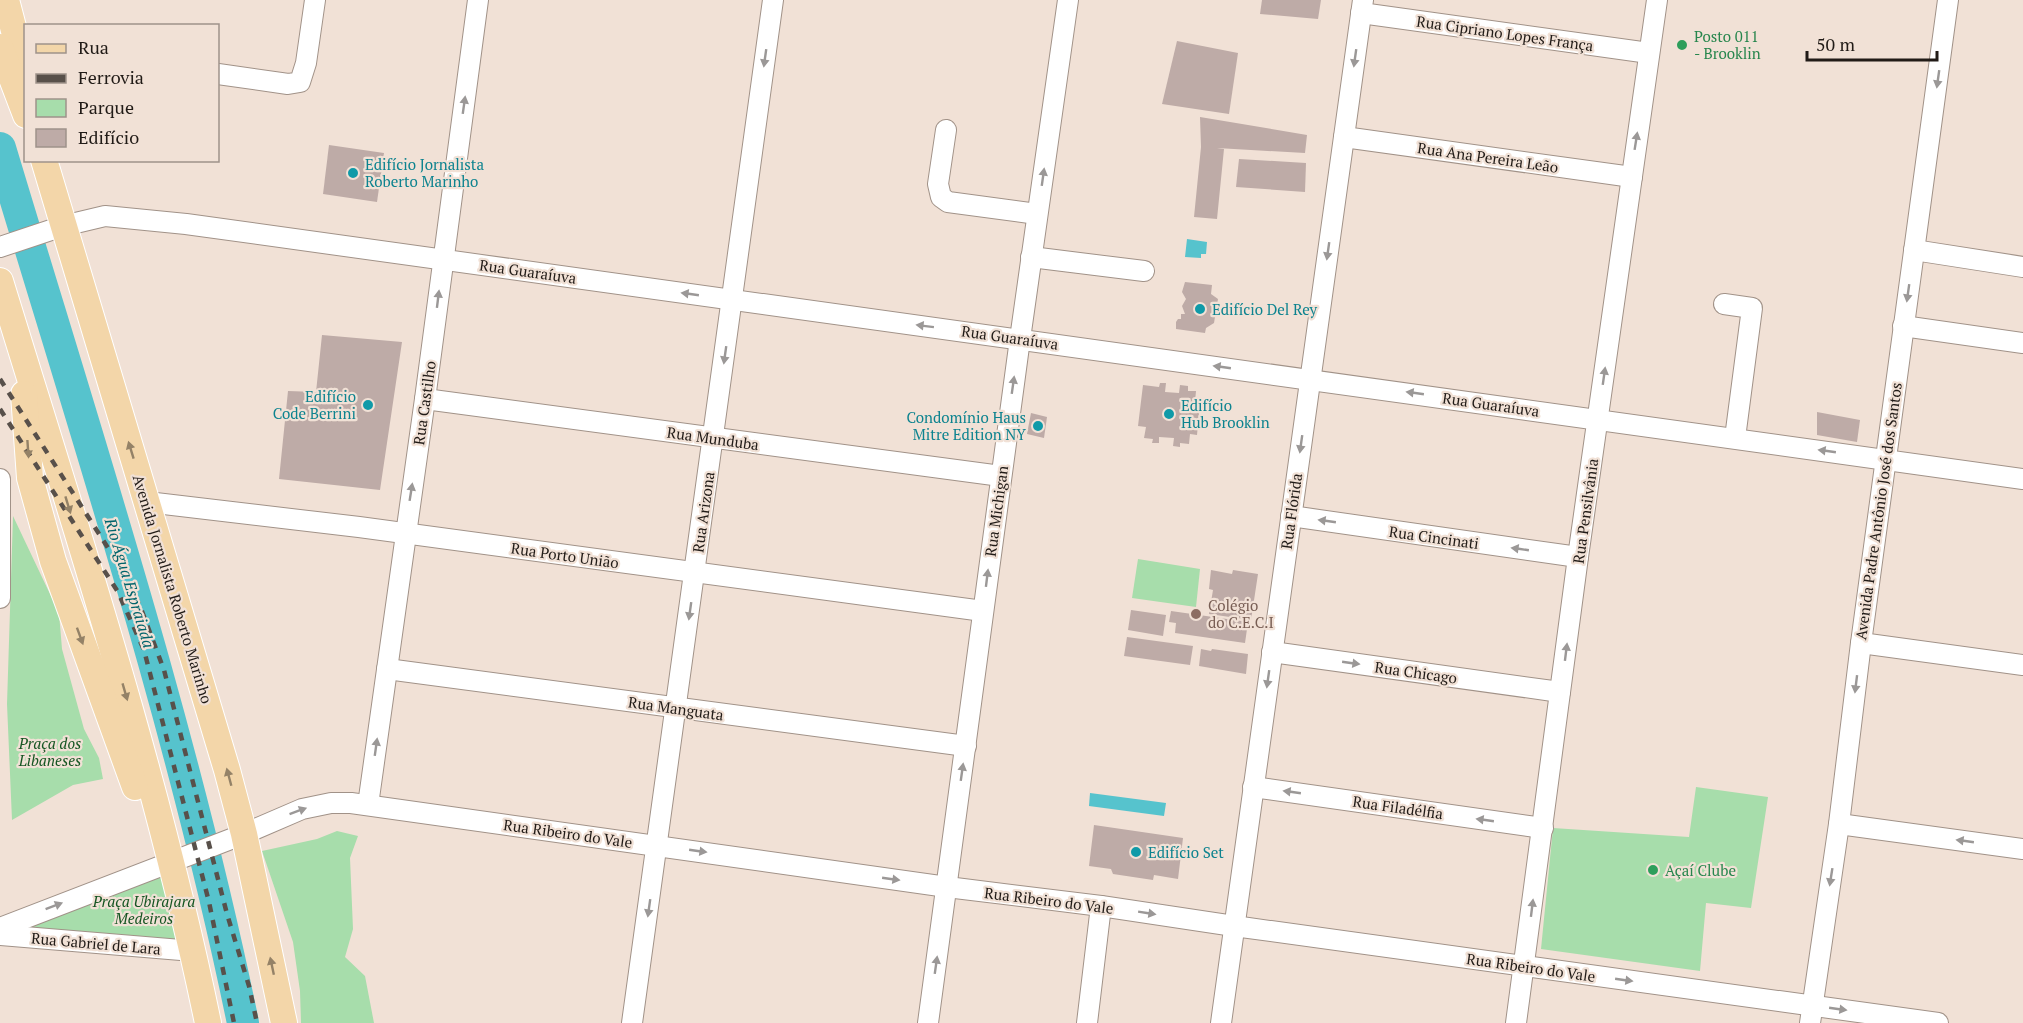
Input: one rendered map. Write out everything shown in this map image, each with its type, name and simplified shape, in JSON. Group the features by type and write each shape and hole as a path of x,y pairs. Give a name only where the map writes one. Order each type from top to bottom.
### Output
{"main road":[{"path":"6,0 24,69"},
{"path":"0,47 24,110"},
{"name":"Avenida Jornalista Roberto Marinho","path":"44,163 53,230 147,502 227,770 234,837 284,1023"},
{"path":"0,281 125,691 179,857 193,951 208,1023"}],"street":[{"path":"219,74 288,84 300,82 306,63 315,0"},
{"name":"Rua Castilho","path":"368,805 478,0"},
{"name":"Rua Arizona","path":"632,1023 773,0"},
{"name":"Rua Michigan","path":"928,1023 1001,476 1068,0"},
{"name":"Rua Pensilvânia","path":"1516,1023 1578,557 1657,0"},
{"name":"Avenida Padre Antônio José dos Santos","path":"1811,1014 1839,824 1885,459 1948,0"},
{"name":"Rua Cipriano Lopes França","path":"1362,7 1649,53"},
{"name":"Rua Flórida","path":"1221,1023 1362,7"},
{"path":"946,130 938,184 941,197 948,202 1037,214"},
{"name":"Rua Ana Pereira Leão","path":"1344,137 1632,177"},
{"name":"Rua Guaraíuva","path":"5,246 105,216 133,218 2023,478"},
{"path":"1914,250 2023,267"},
{"path":"1031,257 1144,271"},
{"path":"1724,304 1752,308 1735,438"},
{"path":"1903,326 2023,343"},
{"name":"Rua Munduba","path":"425,399 1001,476"},
{"path":"0,479 0,598"},
{"name":"Rua Porto União","path":"147,502 405,533 983,610"},
{"name":"Rua Cincinati","path":"1291,516 1578,557"},
{"path":"1861,643 2023,665"},
{"name":"Rua Chicago","path":"1272,652 1560,692"},
{"name":"Rua Manguata","path":"387,669 966,746"},
{"name":"Rua Filadélfia","path":"1253,787 1543,828"},
{"name":"Rua Ribeiro do Vale","path":"179,857 302,809 331,803 368,805 1525,966 1811,1014 1938,1023"},
{"path":"1839,824 2023,849"},
{"name":"Rua Gabriel de Lara","path":"0,927 179,857"},
{"path":"1087,1023 1101,906"},
{"name":"Rua Gabriel de Lara","path":"0,935 193,951"}],"green space":[{"name":"Praça dos Libaneses","path":"13,516 59,613 62,649 84,729 99,758 103,779 73,785 12,820 7,704"},
{"path":"1138,559 1200,569 1196,607 1132,598"},
{"name":"Açaí Clube","path":"1696,787 1768,797 1751,908 1706,903 1700,971 1541,949 1553,828 1689,837"},
{"path":"337,831 358,836 350,858 353,929 345,957 365,976 374,1023 301,1023 300,991 293,942 262,851 317,839"},
{"name":"Praça Ubirajara Medeiros","path":"169,863 190,948 0,929"}],"water":[{"path":"1187,239 1207,242 1206,254 1201,254 1201,258 1185,257"},
{"path":"1090,793 1166,803 1164,816 1089,806"}],"building":[{"path":"1262,0 1321,0 1318,19 1260,14"},
{"path":"1177,41 1238,53 1229,114 1162,104"},
{"path":"1200,117 1307,135 1305,153 1217,148 1224,149 1217,219 1194,217 1201,147"},
{"name":"Edifício Jornalista Roberto Marinho","path":"329,145 384,153 377,202 323,194"},
{"path":"1239,159 1306,163 1305,192 1236,187"},
{"name":"Edifício Del Rey","path":"1185,282 1212,285 1211,294 1218,299 1214,323 1206,328 1205,333 1176,329 1176,322 1181,319 1181,314 1185,314 1182,306 1186,299 1182,292"},
{"path":"322,335 402,342 380,490 279,479 288,391 316,392"},
{"name":"Edifício Hub Brooklin","path":"1160,383 1166,383 1165,392 1179,393 1180,385 1188,386 1188,391 1196,391 1195,402 1200,402 1197,435 1190,434 1189,444 1180,443 1180,447 1173,446 1174,438 1159,437 1159,443 1152,443 1153,439 1144,438 1146,427 1138,426 1143,385 1159,387"},
{"path":"1817,412 1860,420 1857,442 1817,435"},
{"name":"Condomínio Haus Mitre Edition NY","path":"1031,413 1047,417 1044,438 1027,434"},
{"path":"1211,570 1232,574 1233,570 1258,574 1251,620 1209,614 1213,590 1209,589"},
{"path":"1131,610 1166,615 1163,636 1128,630"},
{"path":"1171,611 1248,622 1245,643 1175,633 1176,623 1169,622"},
{"path":"1127,637 1193,646 1190,665 1124,656"},
{"path":"1201,649 1248,654 1246,674 1199,666"},
{"name":"Edifício Set","path":"1094,825 1183,838 1178,879 1154,875 1153,880 1113,874 1111,869 1089,866"}],"waterway":[{"name":"Rio Água Espraiada","path":"0,148 99,474 162,692 219,912 243,1023"}],"railway":[{"path":"0,379 117,562 140,606 164,670 257,1023"},
{"path":"0,409 118,592 144,650 209,902 234,1023"}],"place":[{"name":"Posto 011 - Brooklin","path":"1682,45"},
{"name":"Edifício Jornalista Roberto Marinho","path":"353,173"},
{"name":"Edifício Del Rey","path":"1200,309"},
{"name":"Edifício Code Berrini","path":"368,405"},
{"name":"Edifício Hub Brooklin","path":"1169,414"},
{"name":"Condomínio Haus Mitre Edition NY","path":"1038,426"},
{"name":"Colégio do C.E.C.I","path":"1196,614"},
{"name":"Edifício Set","path":"1136,852"},
{"name":"Açaí Clube","path":"1653,870"}]}
